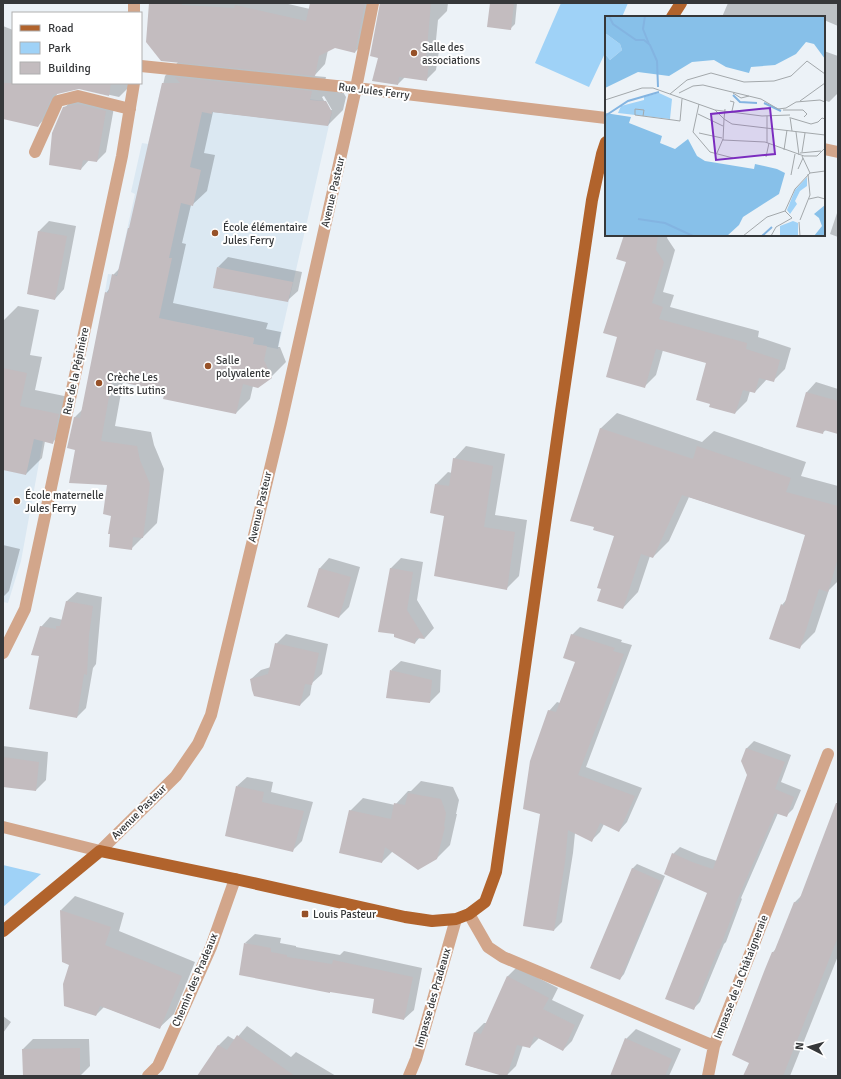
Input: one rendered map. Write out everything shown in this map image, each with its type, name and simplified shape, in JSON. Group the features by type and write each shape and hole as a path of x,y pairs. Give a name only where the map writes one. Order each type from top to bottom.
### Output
{"main road":[{"path":"673,16 681,3"},
{"path":"100,851 235,879 404,917 432,921 456,919 469,914 485,902 496,872 592,200 605,145"},
{"name":"Avenue Pasteur","path":"3,931 100,851"}],"street":[{"name":"Avenue Pasteur","path":"100,851 176,776 198,744 211,715 281,423 356,88 373,3"},
{"name":"Rue Jules Ferry","path":"142,66 356,88 605,118"},
{"name":"Rue de la Pépinière","path":"3,653 25,609 122,156 134,84"},
{"path":"35,152 58,101 78,96 130,109"},
{"path":"825,149 838,152"},
{"name":"Impasse de la Châtaigneraie","path":"469,914 488,947 503,957 714,1046 828,754"},
{"path":"3,827 100,851"},
{"name":"Chemin des Pradeaux","path":"148,1076 158,1066 208,954 235,879"},
{"name":"Impasse des Pradeaux","path":"409,1076 416,1059 456,919"},
{"path":"708,1076 714,1046"}],"shaded area":[{"name":"École élémentaire Jules Ferry","path":"162,84 326,101 332,112 278,349 253,344 254,338 182,323 178,340 114,294 105,292 108,274 117,275 135,194 131,192 142,143 148,144"},
{"name":"École maternelle Jules Ferry","path":"3,409 43,441 21,561 8,603 3,602"}],"green space":[{"path":"561,3 628,3 622,16 605,16 605,53 589,87 535,63"},
{"path":"3,865 41,874 3,907"}],"building":[{"path":"149,3 182,3 182,5 234,8 235,5 306,21 310,3 365,3 355,53 335,48 319,56 315,76 161,61 146,42"},
{"path":"380,3 431,3 426,59 429,60 427,81 399,77 398,85 372,81 378,58 370,56"},
{"path":"490,3 514,3 511,30 487,27"},
{"path":"175,77 312,91 310,100 326,101 332,112 328,126 202,112 190,167 201,170 193,206 181,203 169,258 172,258 159,318 254,338 253,344 267,346 264,361 272,378 258,388 243,384 236,414 163,399 165,392 112,380 101,441 137,446 140,460 150,484 143,538 133,537 132,550 109,547 110,534 108,534 111,516 103,514 107,485 69,483 75,450 67,448 74,417 80,418 105,292 108,293 112,274 117,276 162,83 180,83"},
{"path":"3,83 111,84 109,96 79,89 53,95 38,127 3,119"},
{"path":"78,104 106,111 97,162 83,160 81,170 49,165 52,133 63,107"},
{"path":"38,231 67,236 55,300 27,294"},
{"path":"624,236 658,236 656,250 664,262 652,303 663,307 659,319 747,343 746,349 780,360 774,382 759,378 755,393 743,390 735,414 709,407 710,404 696,400 706,363 656,349 645,388 606,377 617,337 603,333 626,262 616,259"},
{"path":"217,267 293,282 288,302 213,288"},
{"path":"3,368 27,373 20,406 59,414 53,444 34,439 26,475 3,470"},
{"path":"806,392 838,401 838,434 824,430 823,434 796,427"},
{"path":"600,428 693,459 697,446 791,478 786,492 838,506 838,558 828,592 819,589 800,649 769,639 781,604 784,606 805,535 682,495 653,558 641,554 623,609 597,601 601,589 597,588 614,536 593,530 594,527 570,521"},
{"path":"453,458 493,466 484,527 515,532 507,590 434,576 444,516 430,513 435,484 449,486"},
{"path":"319,568 351,577 339,618 307,607"},
{"path":"390,568 413,572 407,610 425,639 416,638 415,644 394,637 394,634 378,632"},
{"path":"66,601 93,606 89,635 87,675 84,674 77,718 29,709 39,656 31,655 40,626 56,629 56,626 60,626"},
{"path":"571,634 615,648 613,651 624,654 578,775 635,796 619,832 600,823 592,842 568,830 565,862 554,931 523,926 540,814 523,809 530,761 548,710 556,712 575,662 563,658"},
{"path":"275,643 319,653 312,685 305,684 300,706 254,696 250,679 268,674"},
{"path":"390,670 432,680 430,703 386,698"},
{"path":"746,748 785,762 775,789 794,797 787,817 775,813 735,905 736,906 719,950 718,949 694,1010 665,999 707,893 664,874 672,853 713,869 747,775 741,761"},
{"path":"3,757 39,762 36,791 3,787"},
{"path":"236,786 264,792 262,802 304,811 293,852 225,836"},
{"path":"408,793 441,799 446,813 445,827 437,859 418,870 385,847 382,863 339,853 349,810 391,819 394,803 405,805"},
{"path":"836,803 838,803 838,937 783,1076 743,1076 749,1063 732,1055 772,952 774,952 794,902 798,903"},
{"path":"632,868 661,881 620,980 590,968"},
{"path":"60,910 111,927 105,945 182,976 160,1029 100,1006 96,1016 64,1006 63,984 69,965 62,962"},
{"path":"244,943 271,948 271,952 287,955 287,957 332,964 333,960 413,977 404,1020 372,1013 374,999 330,993 239,975"},
{"path":"507,976 549,998 543,1009 575,1025 563,1051 534,1036 530,1048 517,1045 507,1076 503,1076 465,1065 474,1032 481,1034"},
{"path":"237,1035 295,1076 197,1076 218,1045 227,1050"},
{"path":"625,1038 672,1059 665,1076 610,1076"},
{"path":"80,1048 80,1076 23,1076 22,1049"}],"place":[{"name":"Salle des associations","path":"414,53"},
{"name":"École élémentaire Jules Ferry","path":"215,233"},
{"name":"Salle polyvalente","path":"208,366"},
{"name":"Crèche Les Petits Lutins","path":"99,383"},
{"name":"École maternelle Jules Ferry","path":"17,501"},
{"name":"Louis Pasteur","path":"305,914"}]}
